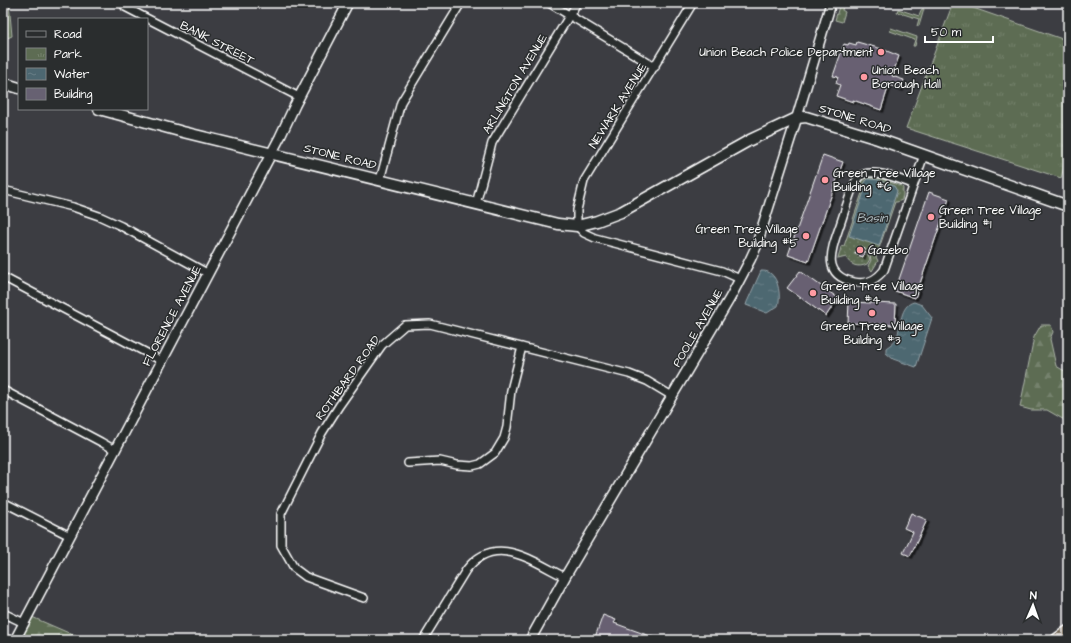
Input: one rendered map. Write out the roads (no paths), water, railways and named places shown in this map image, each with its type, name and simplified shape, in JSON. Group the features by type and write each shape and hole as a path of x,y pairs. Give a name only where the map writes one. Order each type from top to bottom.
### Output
{"highway":[{"path":"1057,640 1068,632"}],"main road":[{"path":"3,83 18,88"},
{"name":"STONE ROAD","path":"102,110 271,154 558,224 576,226 597,221 621,212 750,140 797,118 809,118 878,139 1068,206"}],"street":[{"path":"380,180 401,102 461,3"},
{"path":"549,3 654,67"},
{"name":"ARLINGTON AVENUE","path":"476,204 492,143 577,3"},
{"name":"NEWARK AVENUE","path":"576,226 577,210 584,181 693,3"},
{"name":"POOLE AVENUE","path":"530,640 565,577 740,280 756,247 797,118 831,3"},
{"name":"FLORENCE AVENUE","path":"15,640 271,154 344,5"},
{"name":"BANK STREET","path":"125,7 146,18"},
{"name":"BANK STREET","path":"148,19 299,97"},
{"path":"913,184 878,173 866,173 858,178 853,188 831,252 833,269 842,278 855,282 868,282 879,276 884,270 924,155"},
{"path":"3,190 73,207 99,216 121,226 208,273"},
{"name":"STONE ROAD","path":"576,226 584,233 595,238 722,271 740,280"},
{"path":"3,277 162,360"},
{"name":"ROTHBARD ROAD","path":"364,598 302,574 294,568 281,544 281,514 322,433 339,406 382,345 404,326 430,324 629,374 647,381 672,396"},
{"path":"408,463 440,461 457,465 472,466 480,464 495,453 504,438 507,427 511,390 522,347"},
{"path":"3,390 115,450"},
{"path":"3,502 70,536"},
{"path":"423,640 466,570 478,557 486,553 506,551 516,554 565,577"},
{"path":"3,613 24,623"}],"water":[{"name":"Basin","path":"868,179 879,180 894,186 897,191 879,246 849,236 865,189 862,187"},
{"path":"761,271 768,272 773,276 778,288 778,306 767,313 746,305"},
{"path":"914,302 922,305 932,318 916,367 893,359 886,353 886,348 894,342 897,337 902,316 906,307"}],"place":[{"name":"Union Beach Police Department","path":"881,52"},
{"name":"Union Beach Borough Hall","path":"864,77"},
{"name":"Green Tree Village Building #6","path":"825,180"},
{"name":"Green Tree Village Building #1","path":"931,217"},
{"name":"Green Tree Village Building #5","path":"806,236"},
{"name":"Gazebo","path":"860,250"},
{"name":"Green Tree Village Building #4","path":"813,293"},
{"name":"Green Tree Village Building #3","path":"872,313"}]}
